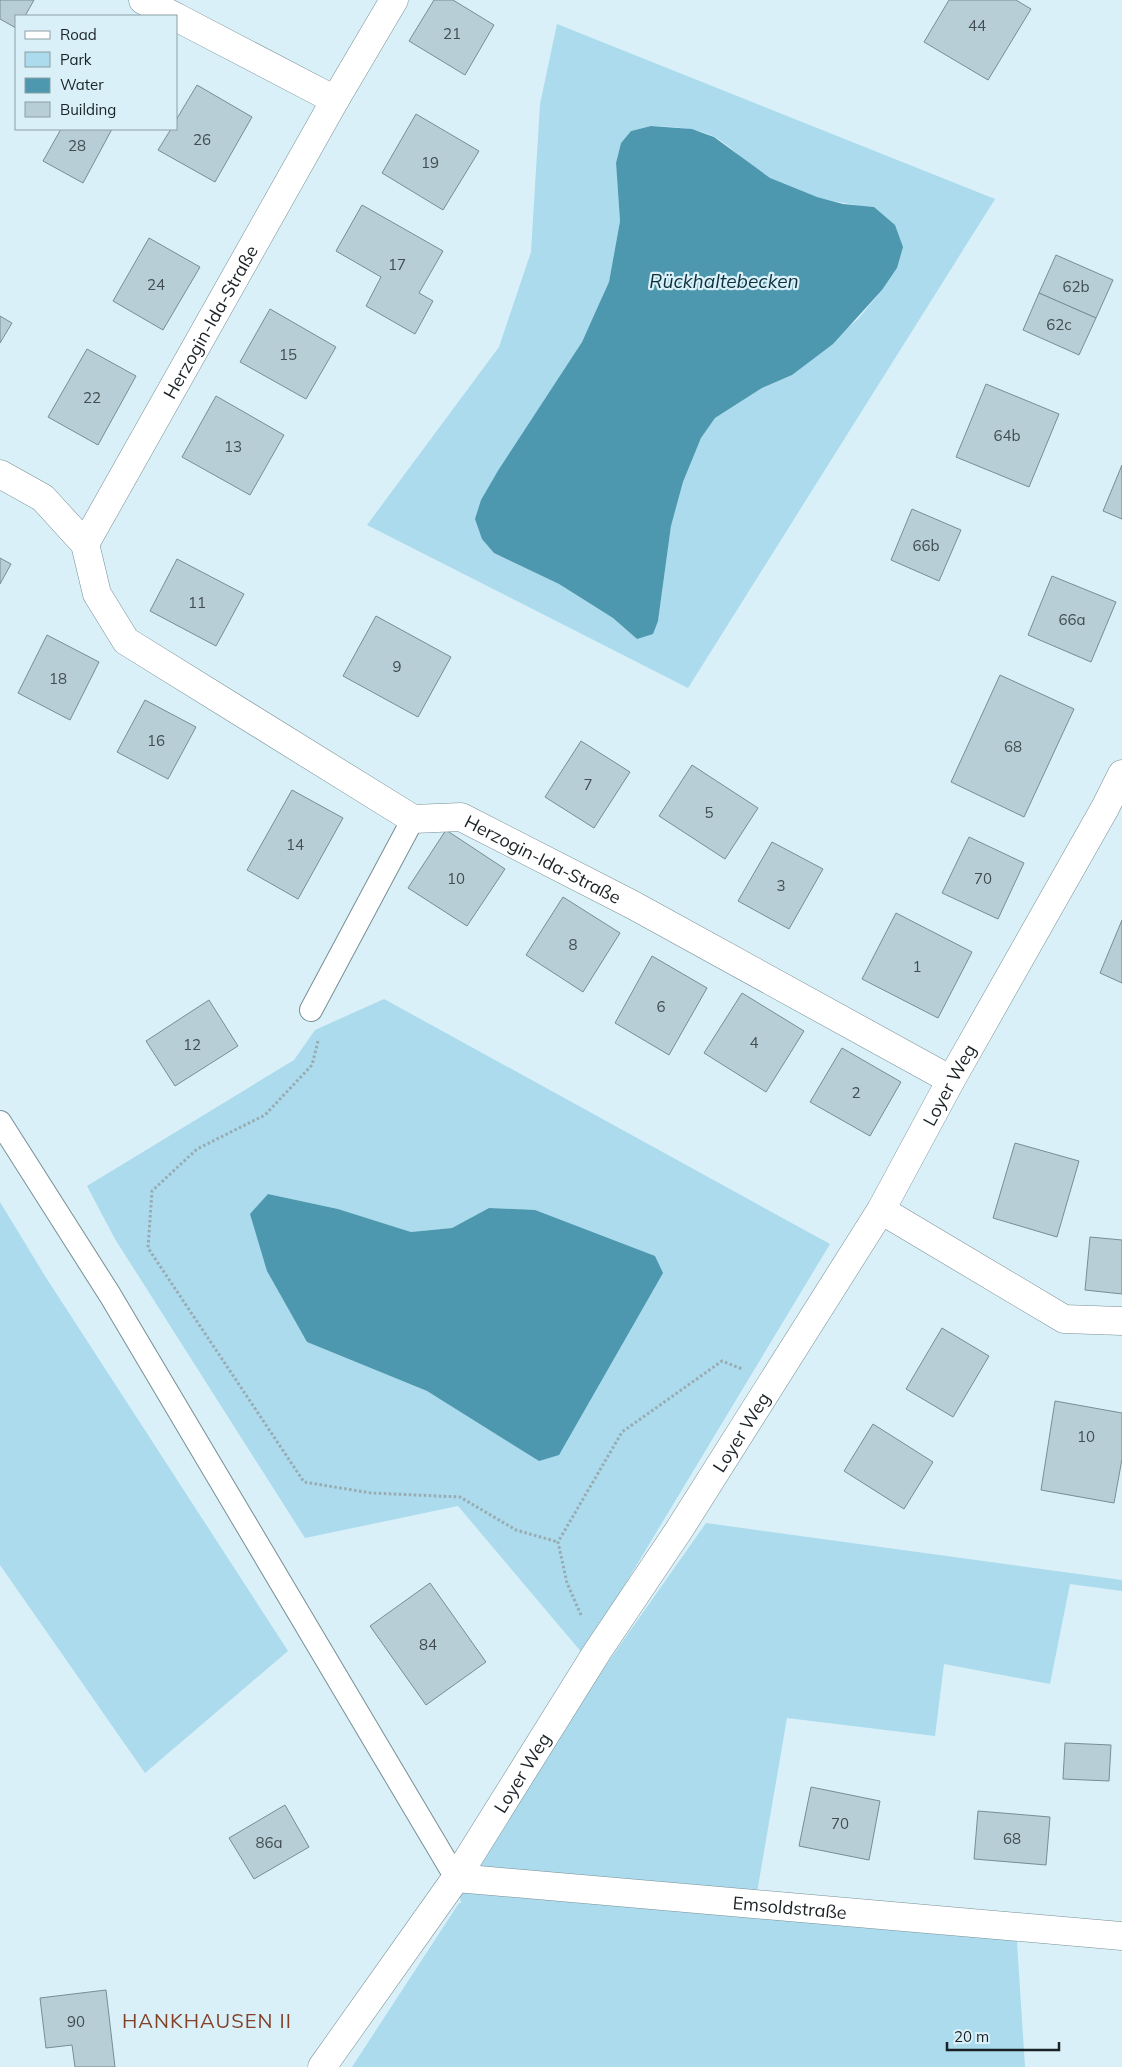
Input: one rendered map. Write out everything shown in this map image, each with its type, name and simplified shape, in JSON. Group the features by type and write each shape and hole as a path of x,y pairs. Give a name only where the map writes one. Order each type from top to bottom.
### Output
{"street":[{"path":"143,0 171,15"},
{"name":"Herzogin-Ida-Straße","path":"85,544 335,100 394,0"},
{"path":"178,19 335,100"},
{"path":"0,474 43,498 85,544 97,594 126,641 413,819"},
{"name":"Loyer Weg","path":"322,2067 456,1878 597,1652 679,1530 881,1210 951,1080 1113,813 1122,774"},
{"name":"Herzogin-Ida-Straße","path":"413,819 461,817 633,905 951,1080"},
{"path":"881,1210 1064,1319 1122,1321"},
{"name":"Emsoldstraße","path":"456,1878 1122,1936"}],"lane":[{"path":"311,1010 413,819"},
{"path":"0,1122 110,1295 456,1878"}],"path":[{"path":"311,1010 322,1025 312,1065 265,1115 197,1150 152,1191 148,1248 304,1482 371,1493 460,1497 516,1530 558,1542"},
{"path":"597,1652 567,1583 558,1542 622,1432 722,1361 773,1380"}],"green space":[{"path":"557,24 995,199 688,688 367,525 499,347 531,252 540,104","holes":["651,126 692,129 708,134 729,147 764,175 783,185 808,195 848,204 874,207 897,268 858,319 792,375 762,388 715,418 701,438 683,482 671,526 658,621 637,639 613,618 559,584 494,553 499,469 582,342 609,282 620,221 616,163 621,143 631,131"]},
{"path":"384,999 830,1244 583,1654 458,1506 305,1538 115,1239 87,1186 294,1060 315,1030","holes":["268,1194 338,1209 411,1232 452,1228 489,1208 539,1461 427,1391 307,1342"]},
{"path":"0,1202 45,1276 288,1651 145,1773 0,1565"},
{"path":"706,1523 1122,1580 1122,1591 1070,1584 1050,1684 944,1664 935,1736 787,1718 755,1904 1016,1927 1025,2067 352,2067 459,1903 461,1903 456,1878"}],"water":[{"name":"Rückhaltebecken","path":"651,126 692,129 714,137 770,178 817,197 843,204 874,207 895,225 903,247 897,268 882,290 833,344 792,375 762,388 715,418 701,438 683,482 671,526 658,621 653,634 637,639 613,618 559,584 494,553 482,539 475,519 481,500 499,469 582,342 609,282 620,221 616,163 621,143 631,131"},
{"path":"268,1194 338,1209 411,1232 452,1228 489,1208 535,1210 655,1256 663,1273 559,1455 539,1461 427,1391 307,1342 267,1271 250,1214"}],"building":[{"path":"0,0 34,0 26,15 15,15 15,27 0,19"},
{"path":"434,0 453,0 494,25 465,75 409,41"},
{"path":"949,0 1016,0 1031,9 988,80 924,42"},
{"path":"197,85 252,117 215,182 158,150 170,130 178,130 178,117"},
{"path":"416,114 479,151 443,210 382,173"},
{"path":"60,130 111,130 83,183 43,161"},
{"path":"362,205 443,251 419,293 433,301 415,334 366,306 381,277 336,251"},
{"path":"149,238 200,267 163,330 113,301"},
{"path":"1056,255 1113,280 1096,318 1039,293"},
{"path":"1039,293 1096,318 1079,355 1023,330"},
{"path":"270,309 336,347 306,399 240,362"},
{"path":"0,316 12,323 0,343"},
{"path":"87,349 136,376 98,445 48,417"},
{"path":"986,384 1059,414 1029,487 956,457"},
{"path":"216,396 284,435 250,495 182,457"},
{"path":"1122,465 1122,519 1103,511"},
{"path":"912,509 961,530 939,581 891,560"},
{"path":"0,558 11,564 0,584"},
{"path":"177,559 244,594 216,646 150,611"},
{"path":"1052,576 1116,602 1091,662 1028,635"},
{"path":"376,616 451,657 418,717 343,676"},
{"path":"47,635 99,662 70,720 18,693"},
{"path":"1000,675 1074,709 1024,817 951,782"},
{"path":"145,700 196,727 168,779 117,752"},
{"path":"581,741 630,772 594,828 545,797"},
{"path":"692,765 758,808 725,859 659,816"},
{"path":"292,790 343,818 298,899 247,870"},
{"path":"446,830 505,869 467,926 408,888"},
{"path":"969,837 1024,863 998,919 942,893"},
{"path":"772,842 823,869 789,929 738,901"},
{"path":"563,897 620,933 583,992 526,955"},
{"path":"896,913 972,952 938,1018 862,979"},
{"path":"1122,920 1122,983 1100,973"},
{"path":"652,956 707,988 669,1055 615,1023"},
{"path":"742,993 804,1031 766,1092 704,1053"},
{"path":"209,1000 238,1046 175,1086 146,1041"},
{"path":"842,1048 901,1082 870,1136 810,1102"},
{"path":"1015,1143 1079,1161 1057,1237 993,1218"},
{"path":"1090,1237 1122,1240 1122,1294 1085,1290"},
{"path":"942,1328 989,1356 953,1417 906,1389"},
{"path":"1055,1401 1122,1413 1122,1459 1114,1503 1041,1490"},
{"path":"873,1424 933,1462 904,1509 844,1471"},
{"path":"430,1583 486,1662 426,1705 370,1626"},
{"path":"1065,1743 1111,1745 1109,1781 1063,1779"},
{"path":"811,1787 880,1801 869,1860 799,1846"},
{"path":"285,1805 309,1847 254,1879 229,1838"},
{"path":"978,1811 1050,1817 1046,1865 974,1859"},
{"path":"106,1990 115,2067 75,2067 72,2045 46,2048 40,1998"}],"district":[{"name":"HANKHAUSEN II","path":"207,2020"}]}
